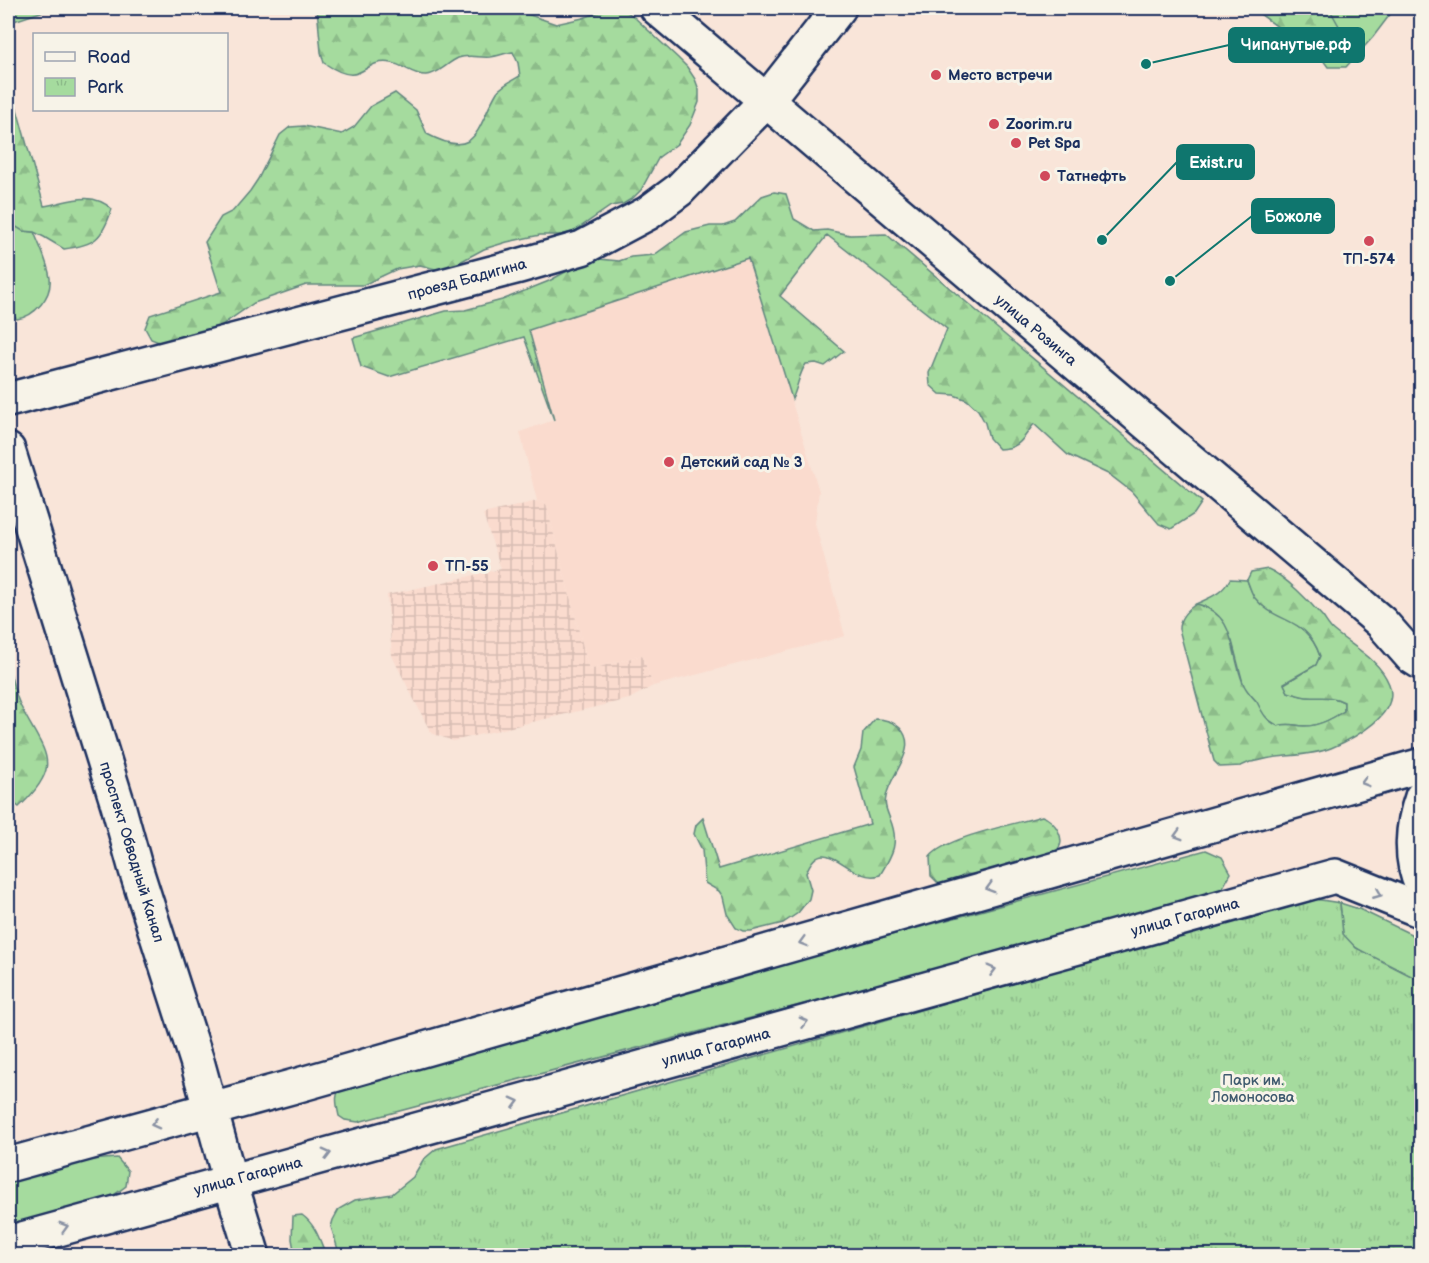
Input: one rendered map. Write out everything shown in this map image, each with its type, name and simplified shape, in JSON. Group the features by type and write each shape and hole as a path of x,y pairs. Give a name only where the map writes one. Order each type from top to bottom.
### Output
{"main road":[{"name":"улица Розинга","path":"657,8 1381,622 1418,668"},
{"name":"проезд Бадигина","path":"8,400 582,248 648,213 679,190 766,101 839,8"},
{"name":"проспект Обводный Канал","path":"8,450 136,870 212,1109 230,1180 254,1256"},
{"path":"8,1165 1422,765"},
{"path":"1422,797 1415,821 1413,840 1414,860 1422,886"},
{"name":"улица Гагарина","path":"8,1244 230,1180 1335,876 1422,912"}],"shaded area":[{"name":"Детский сад № 3","path":"748,258 819,491 815,523 845,636 653,686 642,655 589,670 546,504 537,501 520,432 554,420 529,330"},
{"path":"537,501 546,504 589,670 642,655 653,686 629,699 453,741 431,733 392,656 387,595 501,569 483,514"}],"green space":[{"path":"8,8 53,8 8,23"},
{"path":"317,8 495,8 527,14 556,24 608,9 621,8 633,16 687,67 699,90 699,102 690,125 677,144 659,157 641,190 633,198 623,204 611,206 573,232 562,235 540,235 507,242 484,249 443,271 420,265 397,269 363,285 306,285 254,303 216,329 161,343 151,339 145,328 150,315 221,292 205,242 221,217 233,211 250,191 280,135 290,127 304,126 342,134 354,127 371,106 395,93 416,110 427,134 444,142 457,144 467,142 480,127 497,92 520,76 513,52 490,57 458,58 435,73 426,75 418,74 396,64 382,62 356,74 338,71 324,63"},
{"path":"1252,8 1395,8 1346,67 1328,67 1323,60"},
{"path":"1252,8 1329,8 1344,35 1334,56 1323,60"},
{"path":"8,77 44,206 79,199 104,203 112,209 105,227 96,239 83,245 64,249 34,232 23,231 13,225 8,212"},
{"path":"774,192 786,194 794,219 814,231 827,230 850,235 886,234 1202,502 1194,514 1171,529 1159,524 1132,492 1110,475 1068,455 1034,424 1016,445 999,449 989,438 978,410 967,400 954,395 940,394 930,385 929,373 947,329 827,235 780,296 844,351 825,366 816,363 806,364 792,399 748,258 529,330 554,420 524,337 389,377 361,367 353,338 446,311 465,310 502,300 549,281 580,264 599,259 619,261 631,257 654,255 686,232 735,222 762,196"},
{"path":"8,212 23,231 34,232 46,261 50,278 48,292 41,305 30,314 17,319 8,312"},
{"path":"1268,569 1289,583 1318,611 1332,629 1379,667 1389,684 1391,695 1382,715 1373,724 1331,748 1311,753 1274,757 1241,766 1220,767 1214,761 1179,629 1184,615 1196,604 1219,616 1225,625 1244,686 1270,721 1278,726 1288,724 1308,726 1324,722 1344,711 1344,702 1339,700 1288,692 1284,684 1316,665 1320,656 1307,633 1263,606 1254,597 1247,580 1251,572"},
{"path":"1230,579 1247,580 1257,599 1298,626 1316,646 1320,656 1316,665 1284,683 1288,692 1306,697 1335,698 1344,702 1344,711 1324,722 1308,726 1288,724 1278,726 1264,717 1244,687 1232,641 1204,606 1196,604 1220,592"},
{"path":"8,663 19,702 46,758 46,769 42,780 19,807 11,801 8,789"},
{"path":"875,719 889,721 900,728 907,745 886,797 894,842 891,855 880,875 869,876 829,856 821,855 813,860 806,873 811,890 809,899 798,913 783,923 751,931 736,928 727,914 723,897 719,891 705,883 702,850 694,834 696,825 703,818 719,869 870,824 854,767 861,750 863,733"},
{"path":"1042,816 1047,818 1058,831 1061,842 1056,851 978,875 966,874 940,885 931,876 930,857 950,843"},
{"path":"1206,850 1222,857 1231,873 1219,894 358,1122 345,1120 339,1116 336,1099 343,1083"},
{"name":"Парк им. Ломоносова","path":"1315,899 1340,903 1343,934 1356,948 1421,981 1421,1255 340,1256 331,1227 339,1209 355,1200 392,1194 413,1177 423,1160 436,1149 1297,902"},
{"path":"1340,903 1359,909 1421,939 1421,981 1356,948 1348,941 1343,935"},
{"path":"117,1158 128,1171 126,1186 107,1200 8,1227 8,1183 91,1160"},
{"path":"302,1215 314,1228 326,1255 295,1255 292,1239 293,1216"}],"place":[{"name":"Чипанутые.рф","path":"1146,64"},
{"name":"Место встречи","path":"936,75"},
{"name":"Zoorim.ru","path":"994,124"},
{"name":"Pet Spa","path":"1016,143"},
{"name":"Татнефть","path":"1045,176"},
{"name":"Exist.ru","path":"1102,240"},
{"name":"ТП-574","path":"1369,241"},
{"name":"Божоле","path":"1170,281"},
{"name":"Детский сад № 3","path":"669,462"},
{"name":"ТП-55","path":"433,566"}]}
